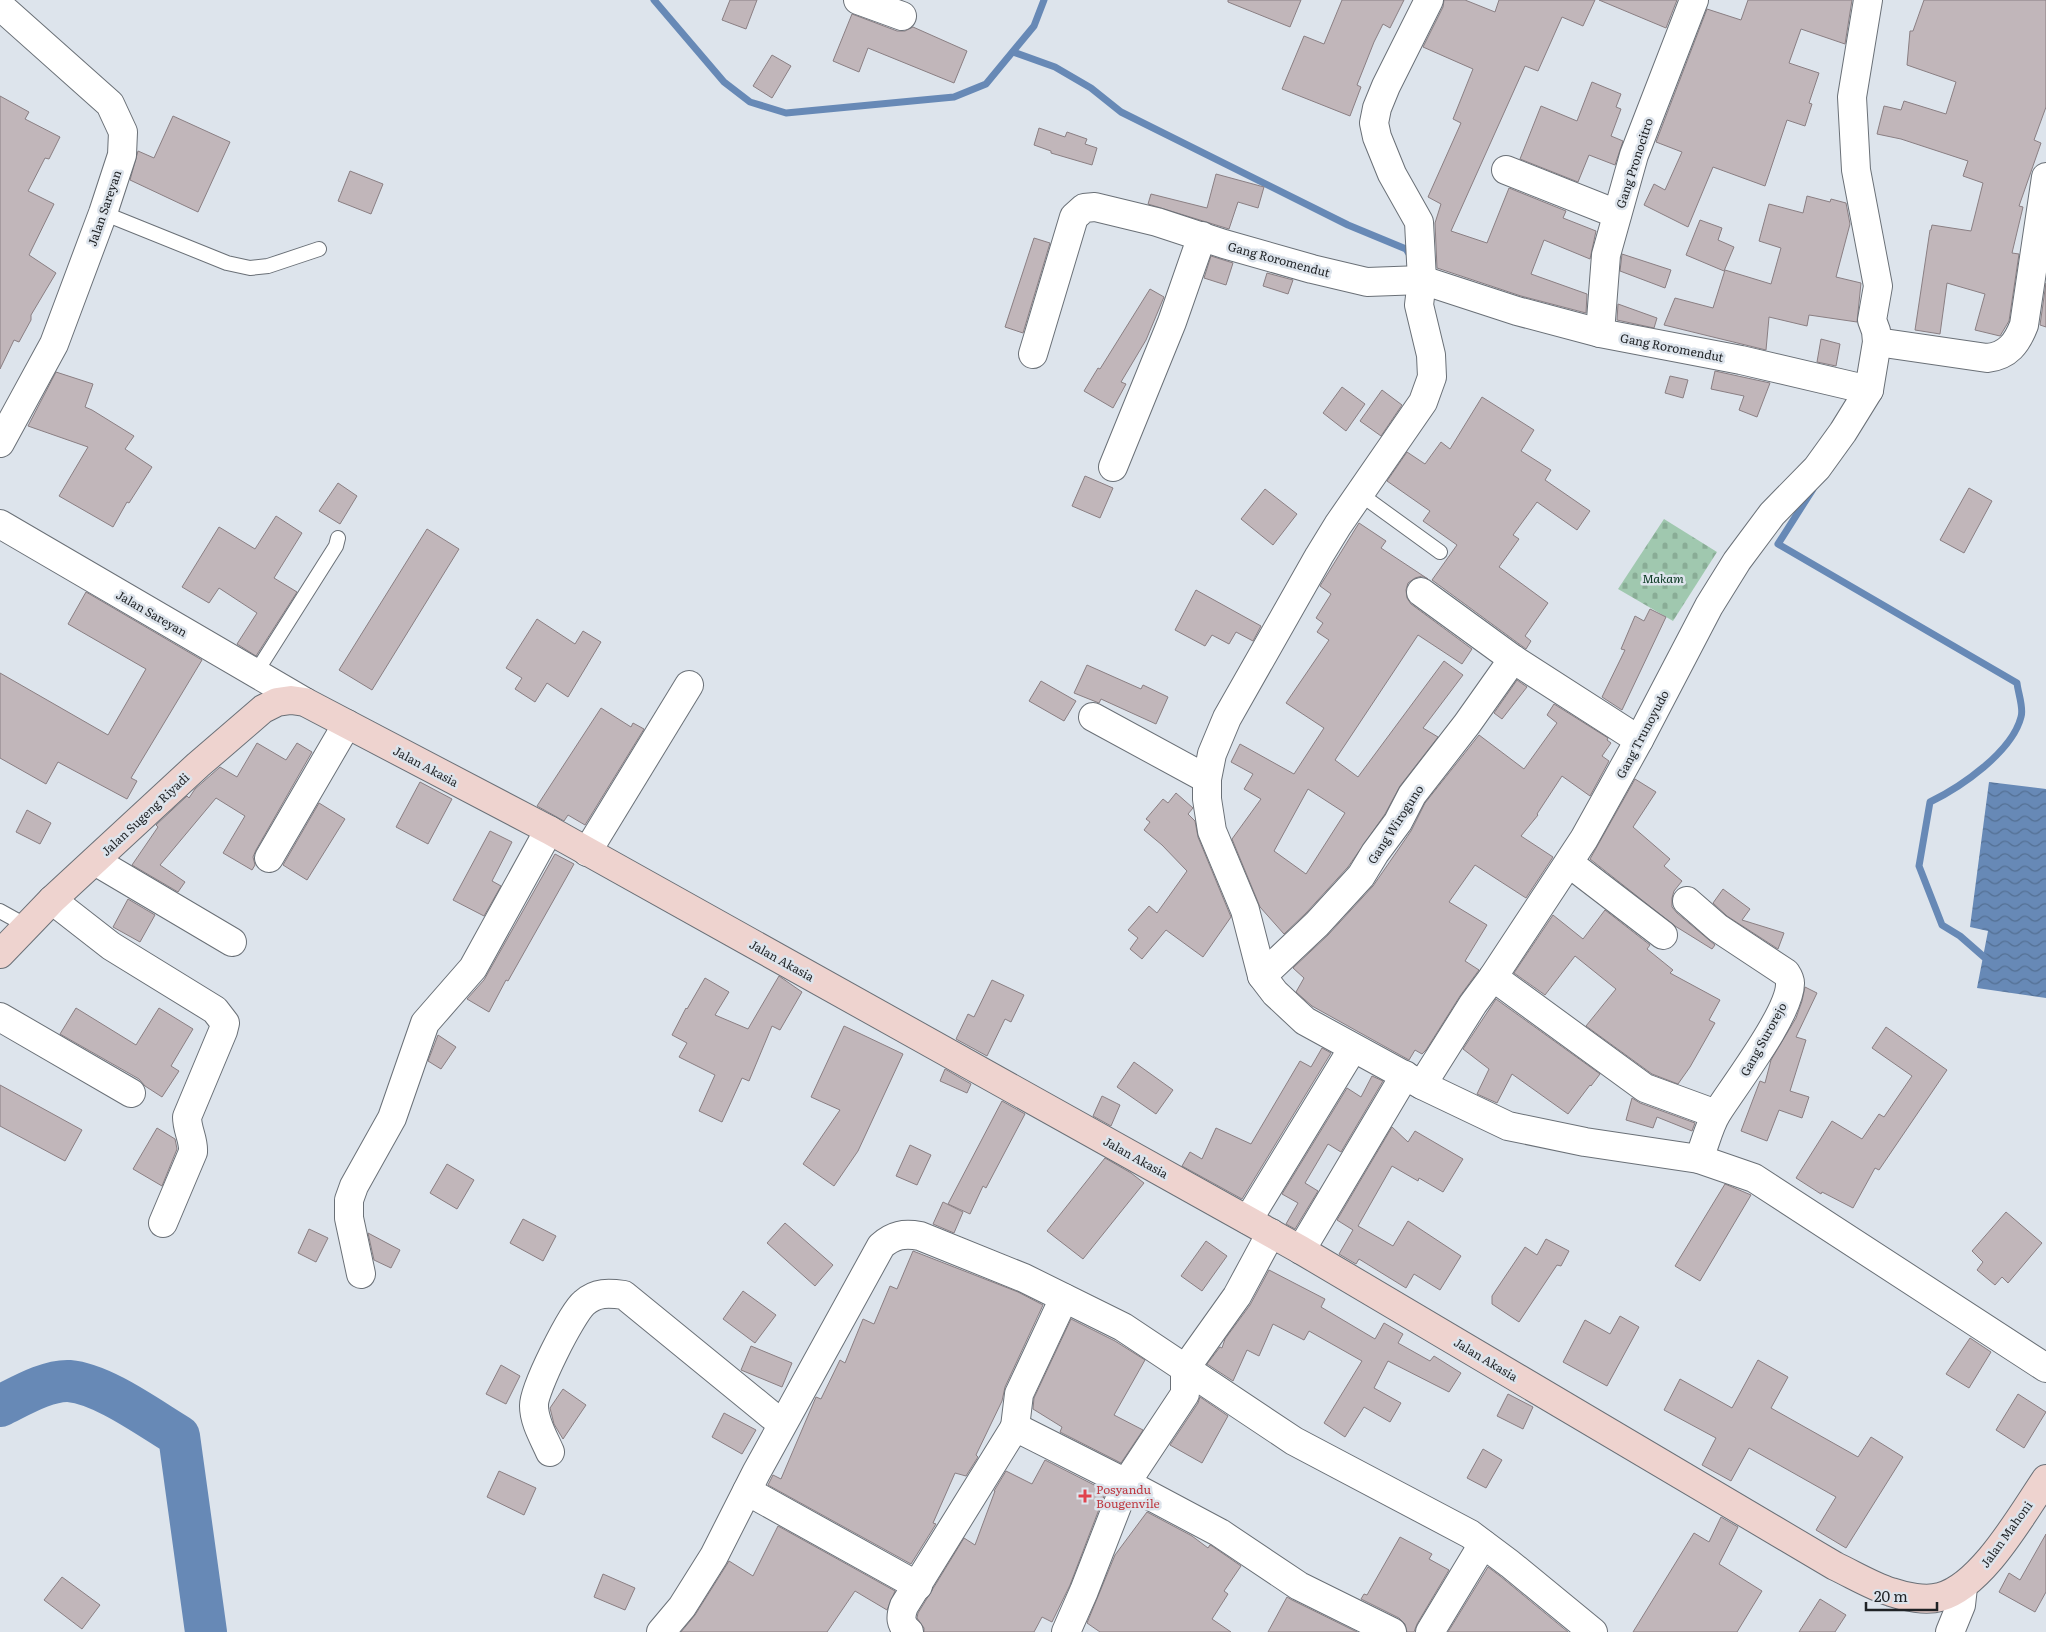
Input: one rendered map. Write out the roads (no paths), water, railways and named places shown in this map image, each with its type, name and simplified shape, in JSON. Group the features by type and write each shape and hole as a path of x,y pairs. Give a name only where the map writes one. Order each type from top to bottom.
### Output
{"street":[{"path":"858,0 902,16"},
{"path":"1429,0 1376,108 1374,123 1377,137 1392,174 1419,222 1422,280 1419,305 1431,355 1432,377 1423,402 1319,556 1227,718 1212,754 1207,780 1207,799 1212,831 1245,910 1262,976 1275,993 1305,1021 1414,1080 1508,1126 1585,1142 1699,1159 1754,1178 2046,1368"},
{"name":"Gang Pronocitro","path":"1600,333 1606,256 1617,214 1634,155 1694,0"},
{"path":"1868,0 1852,97 1856,170 1878,286 1872,320 1877,342 1869,390"},
{"name":"Jalan Sareyan","path":"0,444 54,344 103,213 122,155 123,132 110,104 2,13"},
{"path":"1506,170 1617,214"},
{"path":"1877,342 1986,358 1995,358 2014,345 2024,324 2046,177"},
{"name":"Gang Roromendut","path":"1033,354 1074,216 1084,208 1095,208 1157,222 1303,267 1367,282 1422,280 1517,311 1600,333 1741,360 1869,390"},
{"path":"1113,467 1172,322 1202,236"},
{"name":"Gang Trunoyudo","path":"1301,1250 1414,1080 1493,977 1568,863 1639,740 1709,606 1737,561 1772,514 1816,468 1843,432 1869,390"},
{"name":"Jalan Sareyan","path":"0,524 305,702"},
{"path":"1421,592 1513,659 1639,740"},
{"name":"Gang Wiroguno","path":"1262,976 1317,924 1361,876 1398,822 1412,795 1467,724 1513,659"},
{"path":"587,852 689,685"},
{"name":"Jalan Sugeng Riyadi","path":"0,954 52,900 198,765 263,709 277,702 291,700 305,702"},
{"name":"Jalan Akasia","path":"305,702 549,830 1248,1220 1835,1566 1891,1592 1913,1597 1940,1598 1963,1587"},
{"path":"1092,717 1207,780"},
{"path":"269,858 347,724"},
{"path":"361,1274 349,1218 349,1200 354,1186 392,1118 425,1023 473,968 549,830"},
{"path":"95,861 232,942"},
{"path":"1568,863 1663,935"},
{"path":"52,900 111,946 215,1010 225,1023 220,1040 187,1118 187,1128 194,1142 193,1152 162,1224"},
{"name":"Gang Surorejo","path":"1687,901 1718,928 1786,973 1790,982 1789,990 1779,1016 1748,1069 1716,1114 1699,1159"},
{"path":"1493,977 1645,1088 1716,1114"},
{"path":"0,1017 131,1093"},
{"path":"1248,1220 1353,1048"},
{"path":"661,1632 682,1607 714,1556 782,1424 881,1246 898,1235 908,1234 920,1236 1024,1278 1123,1327 1294,1441 1453,1525 1483,1544 1593,1632"},
{"path":"1066,1632 1126,1483 1185,1394 1185,1369 1236,1296 1271,1234"},
{"path":"550,1452 534,1417 533,1403 538,1386 573,1317 583,1303 596,1295 609,1293 624,1295 782,1424"},
{"path":"909,1632 901,1621 904,1606 1015,1427 1019,1394 1064,1298"},
{"path":"1015,1427 1220,1533 1299,1586 1392,1632"},
{"name":"Jalan Mahoni","path":"1963,1587 1977,1575 2046,1479"},
{"path":"747,1491 918,1586"},
{"path":"1430,1632 1483,1544"},
{"path":"1950,1632 1961,1604 1963,1587"}],"lane":[{"path":"103,213 227,263 250,268 268,266 319,249"},
{"path":"1360,494 1440,552"},
{"path":"255,674 336,546 338,538"},
{"path":"0,911 27,926"}],"water":[{"path":"1989,782 2046,789 2046,998 1977,988 1988,931 1970,927"}],"waterway":[{"path":"654,0 724,82 750,102 786,113 954,97 986,84 1034,26 1044,0"},
{"path":"1013,52 1055,67 1091,88 1121,112 1348,225 1406,249 1411,257"},
{"path":"1813,489 1778,544 2017,683 2022,713 2016,730 2007,743 1984,767 1970,778 1930,802 1919,866 1942,925 1960,936 1984,957"},
{"path":"0,1406 52,1383 60,1381 82,1383 111,1395 179,1436 206,1632"}],"place":[{"name":"Posyandu Bougenvile","path":"1085,1496"}],"park label":[{"name":"Makam","path":"1663,578"}]}
